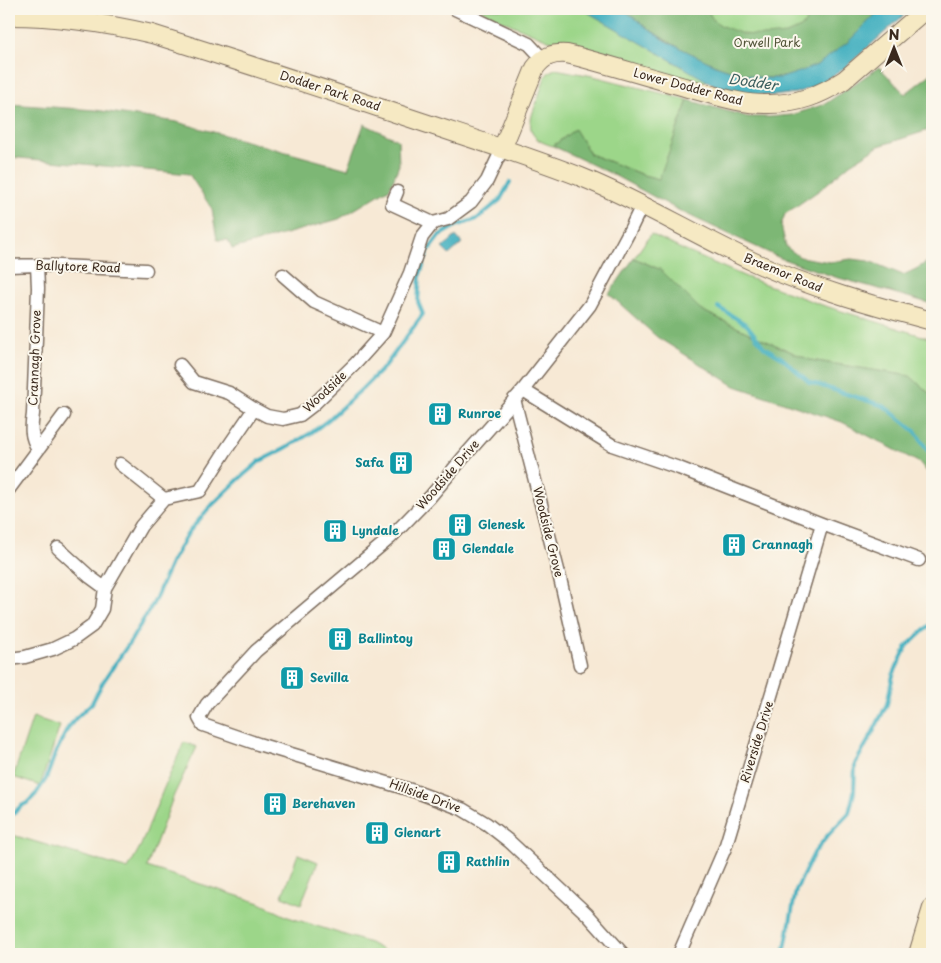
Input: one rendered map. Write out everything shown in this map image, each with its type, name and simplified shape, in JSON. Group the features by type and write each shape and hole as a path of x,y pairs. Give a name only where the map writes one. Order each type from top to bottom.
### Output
{"main road":[{"name":"Lower Dodder Road","path":"542,59 557,53 567,54 747,103 784,103 810,98 844,80 926,9"},
{"name":"Dodder Park Road","path":"9,16 70,19 124,27 152,34 329,90 502,149 582,177 642,205"},
{"path":"502,149 535,68 542,59"},
{"name":"Braemor Road","path":"642,205 754,262 791,277 862,302 932,321"},
{"path":"918,954 932,908"}],"street":[{"path":"455,9 529,44 542,59"},
{"path":"397,192 392,204 433,223 448,219 471,202 489,177 502,149"},
{"name":"Woodside Drive","path":"206,704 256,651 390,538 430,497 519,395 590,305 642,205"},
{"name":"Woodside","path":"180,365 194,382 229,393 267,416 283,418 300,416 313,406 383,334 410,273 422,237 433,223"},
{"name":"Ballytore Road","path":"9,266 37,265 146,270"},
{"name":"Crannagh Grove","path":"37,265 38,288 31,429 33,441 38,449"},
{"path":"283,275 314,302 383,334"},
{"path":"519,395 612,445 680,468 919,560"},
{"name":"Woodside Grove","path":"519,395 580,665"},
{"path":"9,658 25,657 53,649 74,639 92,626 102,609 104,588 141,526 164,499 200,491 254,409"},
{"path":"9,489 64,415"},
{"path":"120,464 164,499"},
{"name":"Riverside Drive","path":"679,954 725,848 822,524"},
{"path":"58,548 104,588"},
{"name":"Hillside Drive","path":"206,704 200,718 203,725 258,744 414,791 462,809 487,824 510,842 587,914 622,954"}],"green space":[{"name":"Orwell Park","path":"479,9 881,9 715,65 707,81 701,83 548,40"},
{"path":"623,9 707,9 713,20 722,26 743,34 766,36 786,34 801,28 816,9 881,9 834,54 818,64 791,75 763,78 720,67 697,57 655,33"},
{"path":"879,67 905,94 932,73 932,129 879,146 850,164 821,189 785,214 781,225 786,247 800,257 830,262 851,259 869,261 903,275 932,259 932,304 835,277 780,258 682,212 610,173 553,146 575,129 590,154 643,175 659,179 688,100 748,117 792,115 825,104"},
{"path":"555,69 593,76 688,100 659,179 643,175 590,154 575,130 553,146 538,140 531,131 531,119 545,77"},
{"path":"9,104 95,110 177,122 348,169 364,124 398,140 399,165 390,188 339,219 232,249 228,240 217,240 212,209 189,174 9,157"},
{"path":"651,234 746,277 822,305 932,339 932,398 910,376 810,360 701,310 661,270 634,258"},
{"path":"634,258 661,270 701,310 810,360 910,376 932,398 932,478 920,463 842,422 735,386 657,337 609,294"},
{"path":"33,717 60,726 40,786 13,777"},
{"path":"184,742 197,747 174,795 147,867 260,903 288,917 370,943 390,954 9,954 9,834 128,869 141,845"},
{"path":"298,854 318,862 301,904 282,896"}],"water":[{"name":"Dodder","path":"582,9 623,9 666,41 715,65 762,78 781,78 817,65 848,42 881,9 911,9 846,67 831,77 818,85 796,93 773,96 738,93 714,85"},
{"path":"456,236 462,243 449,255 442,248"}],"waterway":[{"path":"9,818 36,794 46,779 55,754 68,728 92,703 103,682 130,642 154,602 171,563 188,533 209,508 260,461 311,433 328,420 386,365 423,314 418,302 420,274 428,251 440,235 456,226 477,219 500,200 510,182"},
{"path":"718,307 747,325 764,347 782,358 809,382 884,406 916,432 927,450 932,453"},
{"path":"784,954 796,890 814,853 849,813 854,792 855,764 887,704 893,675 907,646 932,623"}],"place":[{"name":"Runroe","path":"440,414"},
{"name":"Safa","path":"401,463"},
{"name":"Glenesk","path":"460,525"},
{"name":"Lyndale","path":"335,531"},
{"name":"Crannagh","path":"734,545"},
{"name":"Glendale","path":"444,549"},
{"name":"Ballintoy","path":"340,639"},
{"name":"Sevilla","path":"292,678"},
{"name":"Berehaven","path":"275,804"},
{"name":"Glenart","path":"377,833"},
{"name":"Rathlin","path":"449,862"}]}
